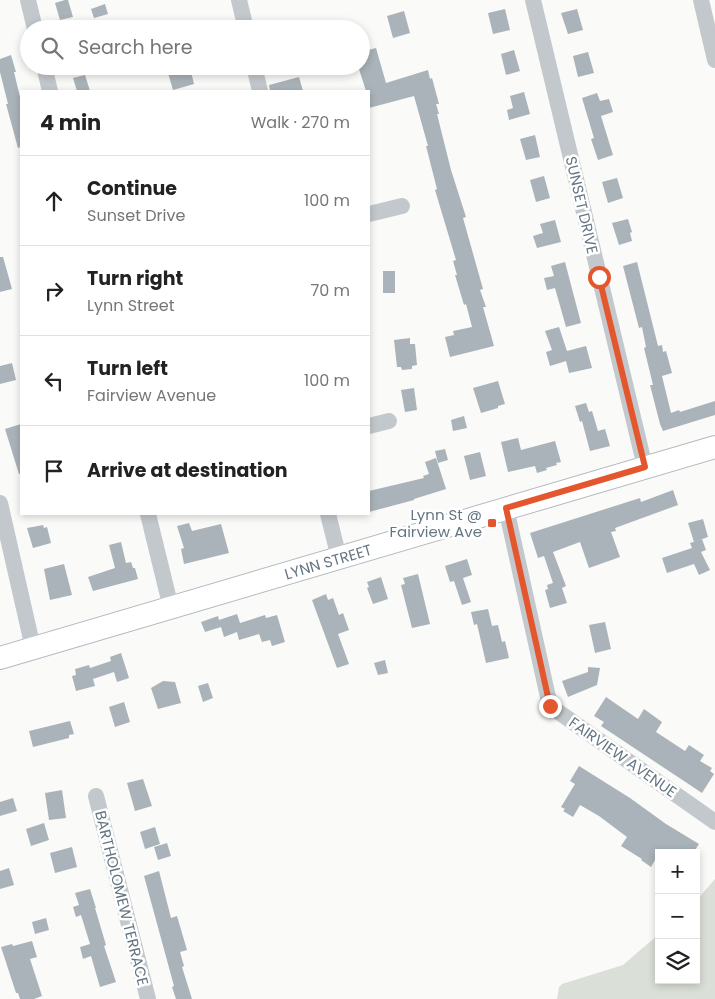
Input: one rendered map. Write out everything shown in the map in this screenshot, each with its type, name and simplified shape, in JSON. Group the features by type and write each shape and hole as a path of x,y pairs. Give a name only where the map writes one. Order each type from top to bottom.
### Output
{"main road":[{"name":"LYNN STREET","path":"0,658 715,447"}],"street":[{"path":"28,0 33,20"},
{"path":"239,0 244,20"},
{"name":"SUNSET DRIVE","path":"533,0 645,467"},
{"path":"701,0 715,60"},
{"path":"46,75 50,90"},
{"path":"256,75 260,90"},
{"path":"370,214 402,206"},
{"path":"370,426 389,421"},
{"path":"0,503 33,648"},
{"name":"FAIRVIEW AVENUE","path":"506,508 550,706 715,822"},
{"path":"148,515 170,608"},
{"path":"328,515 339,558"},
{"name":"BARTHOLOMEW TERRACE","path":"96,796 148,999"}],"shaded area":[{"path":"715,879 715,999 557,999 559,987 562,984 623,965 655,937 655,984 700,984 700,896"}],"building":[{"path":"68,0 73,17 60,20 55,3"},
{"path":"105,4 108,14 94,18 91,9"},
{"path":"505,9 510,30 493,34 488,13"},
{"path":"577,9 583,30 568,34 561,13"},
{"path":"404,11 410,33 393,38 387,16"},
{"path":"376,48 386,83 428,70 430,79 432,78 439,104 436,104 439,114 437,114 451,170 466,217 463,218 483,289 480,290 486,307 483,307 494,346 450,357 445,337 454,335 453,331 472,327 455,275 457,275 453,261 456,260 435,190 437,189 426,146 428,146 414,96 370,108 370,90 366,90 361,75 370,75 370,50"},
{"path":"514,50 520,71 506,75 501,54"},
{"path":"588,52 594,73 578,77 573,56"},
{"path":"11,55 16,72 14,72 20,97 20,147 18,148 6,104 8,104 0,72 0,59"},
{"path":"85,75 90,90 77,90 73,78"},
{"path":"169,75 192,75 194,84 173,90"},
{"path":"299,77 303,90 270,90 269,85"},
{"path":"524,92 530,114 509,120 507,110 513,108 510,96"},
{"path":"597,93 600,101 609,99 613,112 601,116 613,155 598,160 591,139 594,138 582,98"},
{"path":"535,135 540,157 526,160 520,139"},
{"path":"544,176 550,198 536,202 530,180"},
{"path":"617,178 623,198 608,203 602,182"},
{"path":"628,219 632,232 630,233 632,241 619,245 612,223"},
{"path":"555,220 561,242 537,248 533,236 543,233 540,224"},
{"path":"0,257 3,257 12,289 0,292"},
{"path":"565,262 581,323 566,327 555,288 547,290 544,278 554,276 551,266"},
{"path":"637,262 658,346 662,345 663,352 666,351 672,373 662,376 671,413 715,401 715,415 663,431 650,385 653,385 644,348 646,347 642,327 639,328 623,266"},
{"path":"383,271 395,271 395,293 383,293"},
{"path":"559,327 567,351 586,346 592,368 569,373 566,361 550,366 546,352 552,350 545,331"},
{"path":"410,338 410,344 415,344 417,365 412,366 412,369 402,370 401,367 397,367 394,340"},
{"path":"12,363 16,380 0,384 0,366"},
{"path":"498,381 505,404 481,413 473,388"},
{"path":"414,388 417,410 405,412 401,390"},
{"path":"586,403 589,412 592,411 598,431 605,429 610,446 590,451 582,421 580,422 575,406"},
{"path":"464,416 467,428 453,431 451,420"},
{"path":"20,424 20,474 19,474 5,429"},
{"path":"518,438 521,450 555,441 561,462 537,473 535,466 508,472 501,442"},
{"path":"445,449 448,460 438,463 435,451"},
{"path":"480,452 486,476 470,480 464,456"},
{"path":"436,458 446,489 370,512 370,491 424,478 423,476 429,474 425,462"},
{"path":"673,490 678,505 615,528 616,531 611,532 620,557 589,568 580,542 553,552 566,586 562,588 567,603 550,608 545,590 548,589 547,585 553,583 544,556 538,558 530,533 640,498 641,502"},
{"path":"703,519 708,537 694,542 688,523"},
{"path":"189,523 192,531 221,524 229,553 184,564 181,549 184,548 177,526"},
{"path":"43,525 44,528 47,527 51,543 33,548 27,528"},
{"path":"702,539 706,550 701,552 710,570 699,575 694,564 667,573 662,558 692,548 690,543"},
{"path":"121,542 126,563 131,562 138,579 93,591 88,577 115,568 109,545"},
{"path":"467,559 472,575 463,578 471,602 462,605 454,581 450,582 445,566"},
{"path":"64,564 72,595 50,600 44,569"},
{"path":"418,574 430,624 412,628 401,585 405,584 403,578"},
{"path":"381,577 388,599 373,604 367,588 369,587 367,582"},
{"path":"326,594 328,600 333,598 339,615 343,613 349,630 338,634 349,664 337,668 312,600"},
{"path":"488,609 492,626 498,625 502,642 505,641 509,658 486,663 477,624 474,625 471,612"},
{"path":"237,614 240,623 265,615 266,618 277,615 285,642 272,646 270,640 262,642 259,634 239,640 237,632 224,637 221,627 205,632 201,622 218,616 219,620"},
{"path":"605,622 611,649 595,653 589,625"},
{"path":"121,653 129,678 117,682 114,672 93,679 95,686 76,691 72,676 76,675 75,669 89,665 90,668 111,661 110,657"},
{"path":"385,660 388,673 378,675 374,663"},
{"path":"588,667 600,668 597,685 568,697 562,681 588,672"},
{"path":"163,681 175,682 181,703 158,709 151,688"},
{"path":"208,683 213,698 203,702 198,686"},
{"path":"606,697 638,719 644,709 662,722 656,732 685,751 689,745 704,755 700,761 712,768 710,771 714,774 702,793 601,726 604,722 594,716"},
{"path":"124,702 130,722 115,727 109,707"},
{"path":"70,721 74,734 69,735 69,738 33,747 29,731"},
{"path":"579,766 699,844 696,849 655,849 655,860 651,867 621,846 627,837 599,816 580,805 573,817 563,811 565,809 561,807 575,784 570,781"},
{"path":"143,779 152,806 135,811 127,783"},
{"path":"62,790 66,818 49,820 45,793"},
{"path":"13,798 17,811 0,816 0,802"},
{"path":"44,823 49,840 31,846 26,829"},
{"path":"155,827 160,844 145,849 140,832"},
{"path":"167,843 171,856 158,860 154,847"},
{"path":"72,847 77,867 55,873 50,853"},
{"path":"9,868 14,885 0,889 0,871"},
{"path":"159,871 171,918 177,916 187,950 180,952 184,966 182,967 192,999 176,999 172,987 174,986 144,876"},
{"path":"90,889 106,945 104,946 116,982 100,987 91,956 83,959 80,947 90,944 81,915 76,917 73,907 79,905 75,893"},
{"path":"46,918 49,930 35,934 32,922"},
{"path":"32,941 37,957 30,959 42,996 34,999 20,999 18,993 16,993 1,947"}],"place":[{"name":"Lynn St @ Fairview Ave","path":"492,523"}],"route":[{"path":"550,706 506,508 645,467 599,277"}]}
